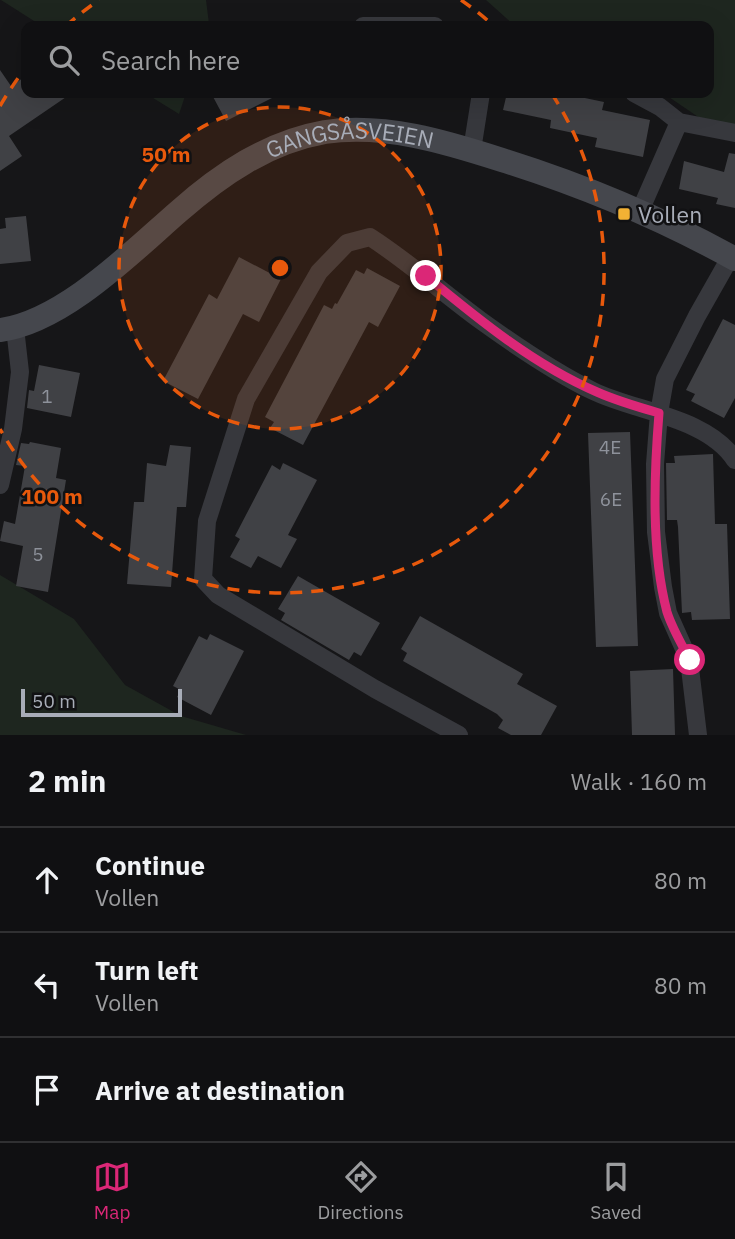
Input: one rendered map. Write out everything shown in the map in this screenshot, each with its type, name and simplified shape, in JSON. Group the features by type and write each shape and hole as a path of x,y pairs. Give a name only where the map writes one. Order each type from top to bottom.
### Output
{"street":[{"path":"472,150 480,98"},
{"path":"643,98 679,122 735,133"},
{"path":"640,211 679,122"},
{"name":"GANGSÅSVEIEN","path":"7,329 53,311 111,272 196,196 244,162 270,149 326,132 352,130 404,135 472,150 535,170 640,211 733,258"},
{"path":"459,735 375,689 218,596 203,579 207,521 246,400 319,272 347,243 370,237 404,258 480,320 547,365 595,392 659,413 704,432 735,460"},
{"path":"698,735 690,660 668,613 663,587 656,532 655,464 665,379 697,316 733,258"},
{"path":"0,485 13,429 20,372 7,329"}],"shaded area":[{"path":"1,0 206,0 209,21 34,21"},
{"path":"486,0 735,0 735,142 670,98 714,98 714,21 509,21"},
{"path":"153,98 184,98 179,114"},
{"path":"0,575 74,619 125,685 181,716 246,735 0,735"}],"building":[{"path":"0,70 11,86 21,79 21,98 65,98 9,136 22,156 0,171"},
{"path":"214,98 272,98 226,121"},
{"path":"506,98 585,98 604,102 602,110 650,120 643,157 595,147 597,138 550,128 551,120 503,110"},
{"path":"729,153 735,154 735,208 716,204 718,198 679,189 684,161 724,172"},
{"path":"26,216 31,261 0,264 0,229 6,228 5,218"},
{"path":"239,257 281,279 259,322 243,314 198,399 163,381 209,294 217,299"},
{"path":"367,268 400,286 378,327 369,322 303,445 270,428 274,422 265,417 324,305 332,309 356,270 364,274"},
{"path":"723,319 735,325 735,398 724,418 691,401 695,394 686,390"},
{"path":"39,365 80,373 71,417 27,408 29,390 34,391"},
{"path":"630,432 638,646 596,647 588,433"},
{"path":"30,442 61,448 56,478 66,480 48,592 16,586 23,546 0,541 4,521 15,524 25,466 16,465 21,443"},
{"path":"170,445 191,447 186,507 177,507 171,587 127,584 134,502 144,502 147,463 166,466"},
{"path":"713,454 715,524 727,524 730,619 692,620 691,612 682,613 678,527 677,520 667,520 666,463 675,463 674,456"},
{"path":"283,463 317,480 288,535 297,539 281,568 258,556 251,568 230,557 240,539 235,536 272,465 280,470"},
{"path":"298,576 380,623 361,656 354,652 349,660 281,620 285,613 278,609"},
{"path":"420,616 523,674 517,684 557,706 541,735 511,735 498,728 503,720 497,714 403,661 407,653 401,649"},
{"path":"210,634 244,651 211,715 177,697 181,690 173,686 199,636 207,640"},
{"path":"673,669 675,735 632,735 630,671"}],"place":[{"name":"Vollen","path":"624,214"}],"route":[{"path":"426,276 480,320 547,365 595,392 659,413 655,464 656,532 668,613 690,660"}]}
